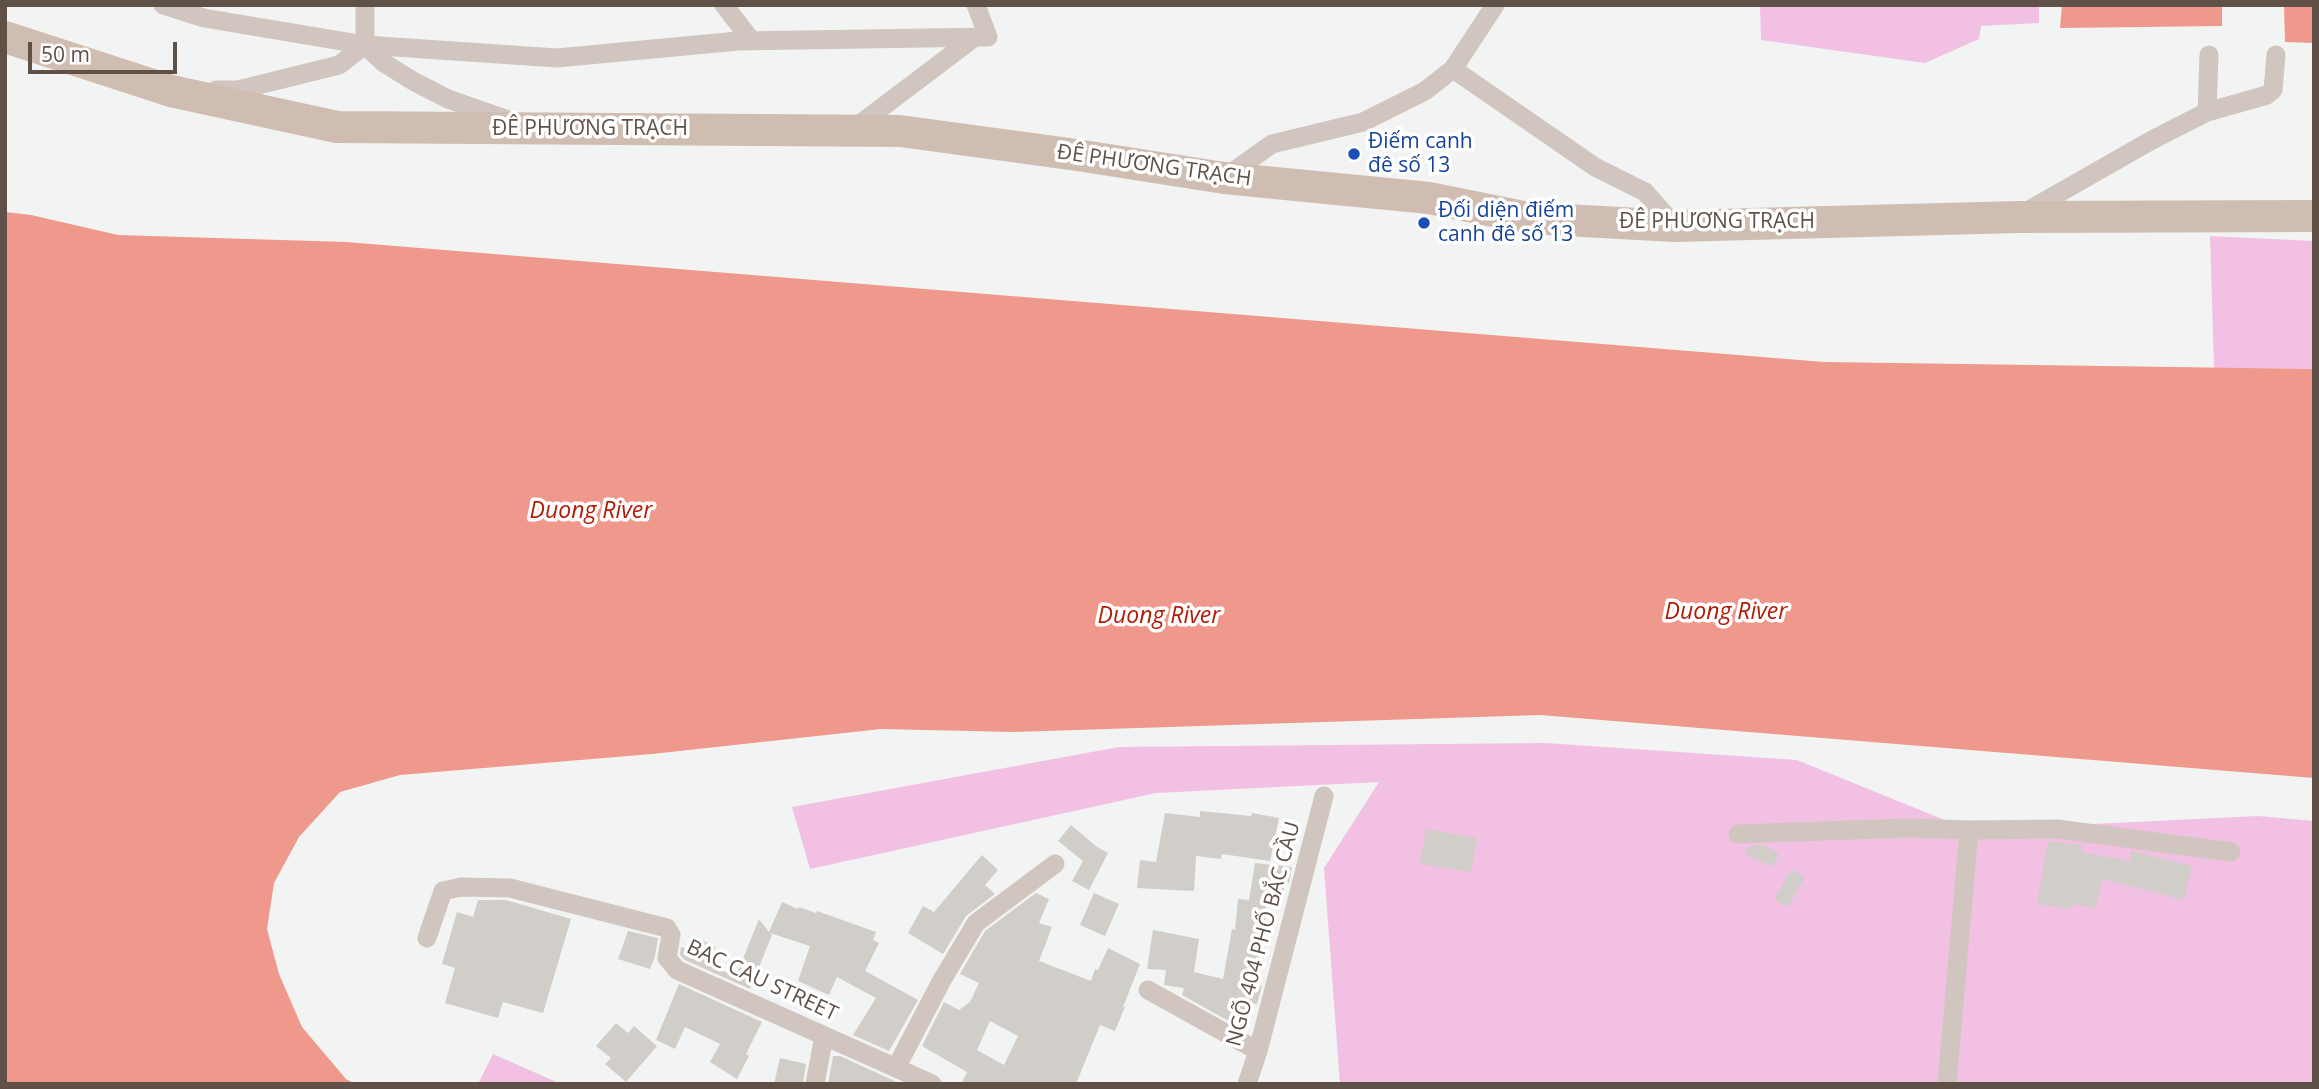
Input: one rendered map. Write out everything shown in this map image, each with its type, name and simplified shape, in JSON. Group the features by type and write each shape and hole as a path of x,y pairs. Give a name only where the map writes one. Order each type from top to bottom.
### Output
{"main road":[{"name":"ĐÊ PHƯƠNG TRẠCH","path":"5,37 171,90 337,127 900,131 1224,178 1429,198 1528,218 1675,226 2018,217 2314,216"}],"street":[{"path":"163,5 204,18 365,45 557,58 751,40 988,37 976,5"},
{"path":"365,5 365,45 384,63 448,99 535,129"},
{"path":"723,5 751,40"},
{"path":"1224,178 1272,144 1363,122 1425,90 1453,69 1495,5"},
{"path":"851,131 975,37"},
{"path":"171,90 238,90 282,80 340,65 365,45"},
{"path":"2207,112 2209,55"},
{"path":"2018,217 2142,145 2207,112 2267,95 2273,90 2276,55"},
{"path":"1453,69 1595,167 1645,192 1675,226"},
{"name":"NGÕ 404 PHỐ BẮC CẦU","path":"1247,1084 1258,1051 1324,796"},
{"path":"1738,834 1908,828 2057,829 2231,852"},
{"path":"1947,1084 1969,830"},
{"path":"896,1068 942,980 976,923 1055,864"},
{"name":"BAC CAU STREET","path":"427,938 443,891 461,887 510,888 667,928 671,935 667,958 673,967 932,1084"},
{"path":"1148,990 1258,1051"},
{"path":"815,1084 824,1036"}],"shaded area":[{"path":"1760,5 2039,5 2039,23 1981,26 1979,39 1925,63 1761,40"},
{"path":"2210,236 2314,241 2314,369 2214,368"},
{"path":"1546,743 1797,760 1969,830 2258,816 2314,821 2314,1084 1340,1084 1324,868 1379,782 1156,793 810,869 792,807 1119,747"},
{"path":"493,1054 561,1084 478,1084"}],"water":[{"path":"2062,5 2222,5 2222,26 2060,28"},
{"path":"2284,5 2314,5 2314,43 2285,42"},
{"name":"Duong River","path":"5,212 31,215 118,235 346,242 1824,362 2314,369 2314,778 1540,715 1014,732 881,729 652,754 400,775 340,792 299,837 274,883 267,929 279,974 302,1027 346,1079 355,1084 5,1084"}],"building":[{"path":"1200,811 1251,816 1252,813 1279,818 1270,861 1222,854 1221,859 1196,856 1194,891 1137,888 1140,860 1156,862 1165,813 1200,817"},
{"path":"1071,825 1108,853 1089,890 1072,881 1083,861 1058,841"},
{"path":"1426,829 1477,838 1471,872 1420,864"},
{"path":"2048,841 2082,845 2081,852 2129,861 2131,851 2192,866 2184,900 2102,879 2096,908 2073,904 2072,909 2037,904"},
{"path":"1763,845 1779,853 1773,867 1745,854 1749,846"},
{"path":"982,855 998,870 985,885 995,894 966,916 943,954 908,933 923,906 934,912"},
{"path":"1255,863 1292,867 1289,883 1285,882 1282,901 1267,898 1255,985 1262,986 1257,1004 1250,1003 1243,1021 1237,1019 1234,1024 1182,995 1184,988 1164,985 1166,970 1147,969 1153,930 1199,939 1194,972 1223,979 1232,929 1235,930 1238,899 1249,900"},
{"path":"1791,869 1805,877 1788,907 1774,900"},
{"path":"1036,893 1049,899 1039,923 1052,927 1039,961 1091,981 1108,948 1140,964 1115,1031 1100,1025 1076,1084 961,1084 967,1072 922,1046 944,1002 959,1010 970,1002 979,983 960,974 985,931","holes":["990,1021 1018,1036 1004,1065 977,1050"]},
{"path":"1094,893 1119,904 1105,936 1080,925"},
{"path":"478,900 506,900 571,919 543,1013 503,1002 498,1018 445,1003 455,968 442,964 457,912 473,917"},
{"path":"782,902 876,932 873,940 879,943 865,971 918,1000 889,1051 853,1035 876,998 837,977 829,995 798,981 810,946 770,933 772,935 750,989 685,960 680,955 681,947 692,952 698,938 716,947 708,965 736,976 759,919 769,932"},
{"path":"628,931 658,938 650,969 618,959"},
{"path":"679,984 762,1022 737,1079 710,1062 720,1044 685,1027 675,1049 656,1040"},
{"path":"616,1023 628,1033 634,1026 657,1046 626,1082 605,1064 611,1058 596,1046"},
{"path":"833,1056 840,1056 901,1084 828,1084"},
{"path":"780,1058 806,1064 803,1084 774,1084"}],"place":[{"name":"Điếm canh đê số 13","path":"1354,154"},
{"name":"Đối diện điếm canh đê số 13","path":"1424,223"}]}
